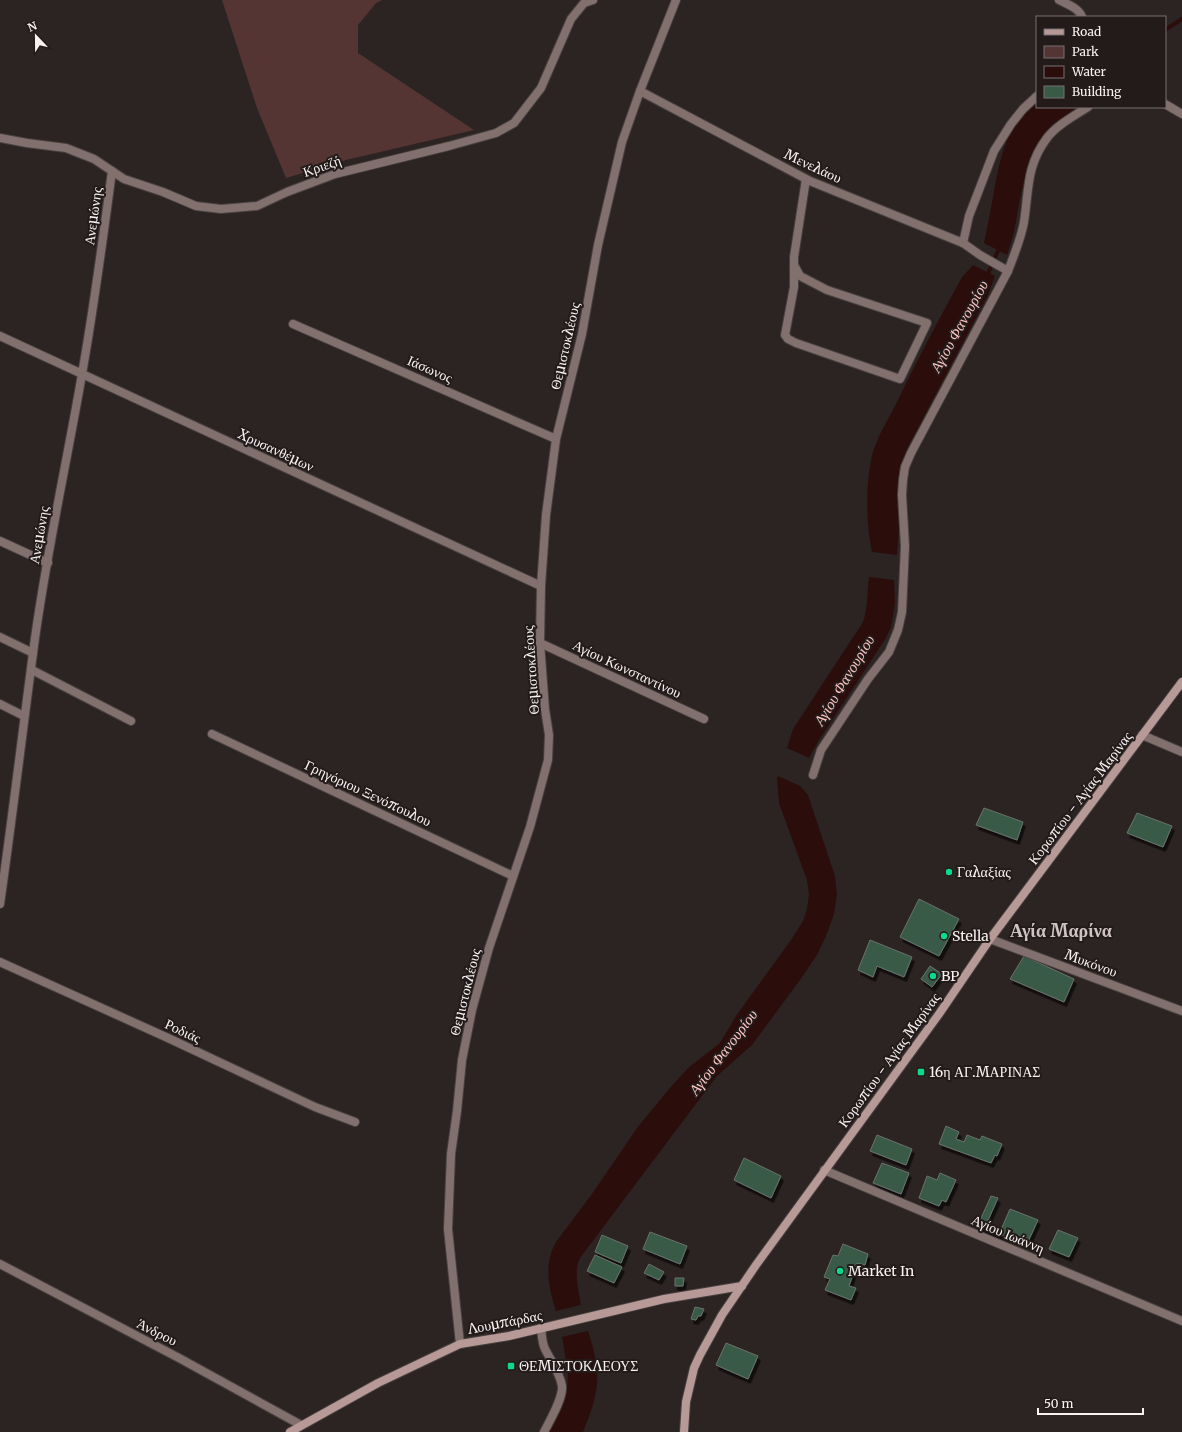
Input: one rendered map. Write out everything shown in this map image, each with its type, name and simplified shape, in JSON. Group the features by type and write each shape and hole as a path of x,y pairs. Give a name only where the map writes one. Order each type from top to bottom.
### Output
{"main road":[{"name":"Κορωπίου - Αγίας Μαρίνας","path":"684,1432 686,1402 694,1368 700,1354 722,1315 756,1264 939,1014 990,939 1182,682"},
{"name":"Λουμπάρδας","path":"290,1432 378,1383 460,1344 509,1336 664,1299 742,1286"}],"street":[{"name":"Κριεζή","path":"0,138 66,148 94,159 124,179 163,192 196,206 221,210 257,206 287,192 335,174 496,133 514,123 541,88 571,19 584,3 593,0"},
{"name":"Θεμιστοκλέους","path":"460,1344 448,1229 451,1154 462,1060 472,1010 489,948 530,828 548,760 549,736 545,709 540,643 541,586 546,515 556,439 582,334 598,245 622,142 640,91 676,0"},
{"path":"1059,0 1074,8 1082,16"},
{"name":"Μενελάου","path":"640,91 806,179 963,243 1008,272"},
{"path":"963,243 969,216 994,151 1011,124 1023,109 1036,97"},
{"path":"1166,105 1182,114"},
{"path":"813,775 821,750 868,679 889,652 898,630 902,612 905,553 902,495 905,467 911,453 1008,272 1018,245 1024,222 1027,190 1031,167 1035,158 1047,138 1059,126 1086,108"},
{"name":"Ανεμώνης","path":"0,904 16,791 24,716 32,670 33,653 82,374 112,172"},
{"path":"794,265 800,276 827,290 928,323 900,379 796,343 788,339 785,335 794,286 794,265 806,179"},
{"name":"Ιάσωνος","path":"293,324 556,439"},
{"name":"Χρυσανθέμων","path":"0,336 541,586"},
{"path":"0,541 48,563"},
{"path":"0,637 33,653"},
{"name":"Αγίου Κωνσταντίνου","path":"540,643 704,718"},
{"path":"32,670 131,721"},
{"path":"0,704 24,716"},
{"name":"Γρηγόριου Ξενόπουλου","path":"212,734 513,876"},
{"path":"1142,735 1182,752"},
{"name":"Μυκόνου","path":"990,939 1182,1011"},
{"name":"Ροδιάς","path":"0,962 168,1038 315,1107 355,1122"},
{"name":"Αγίου Ιωάννη","path":"824,1170 1182,1321"},
{"name":"Άνδρου","path":"0,1264 179,1358 301,1425"},
{"path":"541,1328 545,1348 559,1376 562,1387 560,1398 544,1432"}],"green space":[{"path":"222,0 382,0 376,3 358,25 358,53 474,130 346,160 286,178 257,108"}],"water":[{"path":"1036,101 1036,108 1076,108 1053,126 1045,135 1033,155 1020,199 1014,233 1007,255 984,243 1002,156 1013,128"},
{"path":"973,265 995,276 988,295 904,456 899,479 897,555 872,552 868,528 867,502 870,463 875,446 919,357 962,277"},
{"path":"869,577 894,580 895,602 891,627 886,638 819,740 809,758 787,748 793,729 863,622 867,606"},
{"path":"778,776 800,786 808,795 835,876 837,895 834,914 826,936 817,955 752,1045 717,1076 580,1258 577,1275 581,1305 556,1311 549,1286 548,1268 556,1242 592,1194 637,1128 669,1089 688,1068 720,1043 736,1016 803,921 807,909 809,894 807,880 779,803"},
{"path":"588,1331 596,1359 597,1371 596,1393 589,1418 583,1432 549,1432 562,1404 568,1382 568,1370 562,1337"}],"building":[{"path":"984,808 1023,822 1017,840 976,825"},
{"path":"1137,813 1172,826 1163,847 1127,833"},
{"path":"919,899 959,919 939,956 900,937"},
{"path":"870,940 912,957 904,977 877,966 873,977 858,970"},
{"path":"1024,956 1074,979 1064,1002 1010,979"},
{"path":"930,966 942,974 932,987 921,979"},
{"path":"946,1126 959,1132 956,1139 964,1142 967,1135 980,1140 982,1136 1002,1144 997,1156 995,1155 991,1163 939,1144"},
{"path":"877,1135 912,1149 906,1165 870,1151"},
{"path":"744,1158 781,1176 771,1198 734,1180"},
{"path":"882,1163 909,1173 901,1194 873,1183"},
{"path":"940,1173 956,1180 946,1202 942,1200 939,1206 919,1198 927,1176 937,1180"},
{"path":"991,1196 998,1198 985,1227 1000,1232 1010,1209 1038,1220 1027,1244 977,1227"},
{"path":"1058,1230 1078,1238 1069,1257 1049,1249"},
{"path":"650,1232 687,1246 680,1264 643,1249"},
{"path":"602,1235 628,1246 621,1263 595,1252"},
{"name":"Market In","path":"843,1244 868,1254 865,1265 857,1263 849,1286 856,1288 851,1300 825,1290 830,1279 824,1277 833,1255 838,1256"},
{"path":"595,1255 622,1267 614,1283 587,1271"},
{"path":"649,1264 664,1272 659,1280 644,1273"},
{"path":"675,1278 684,1278 683,1286 675,1286"},
{"path":"695,1307 704,1309 701,1316 698,1316 696,1320 691,1319"},
{"path":"726,1343 758,1356 748,1379 716,1365"}],"waterway":[{"name":"Αγίου Φανουρίου","path":"1166,29 1182,19"},
{"name":"Αγίου Φανουρίου","path":"987,276 1000,246"}],"place":[{"name":"Γαλαξίας","path":"949,872"},
{"name":"Stella","path":"944,936"},
{"name":"BP","path":"933,976"},
{"name":"16η ΑΓ.ΜΑΡΙΝΑΣ","path":"921,1072"},
{"name":"Market In","path":"840,1271"},
{"name":"ΘΕΜΙΣΤΟΚΛΕΟΥΣ","path":"511,1366"}],"district":[{"name":"Αγία Μαρίνα","path":"1061,930"}]}
